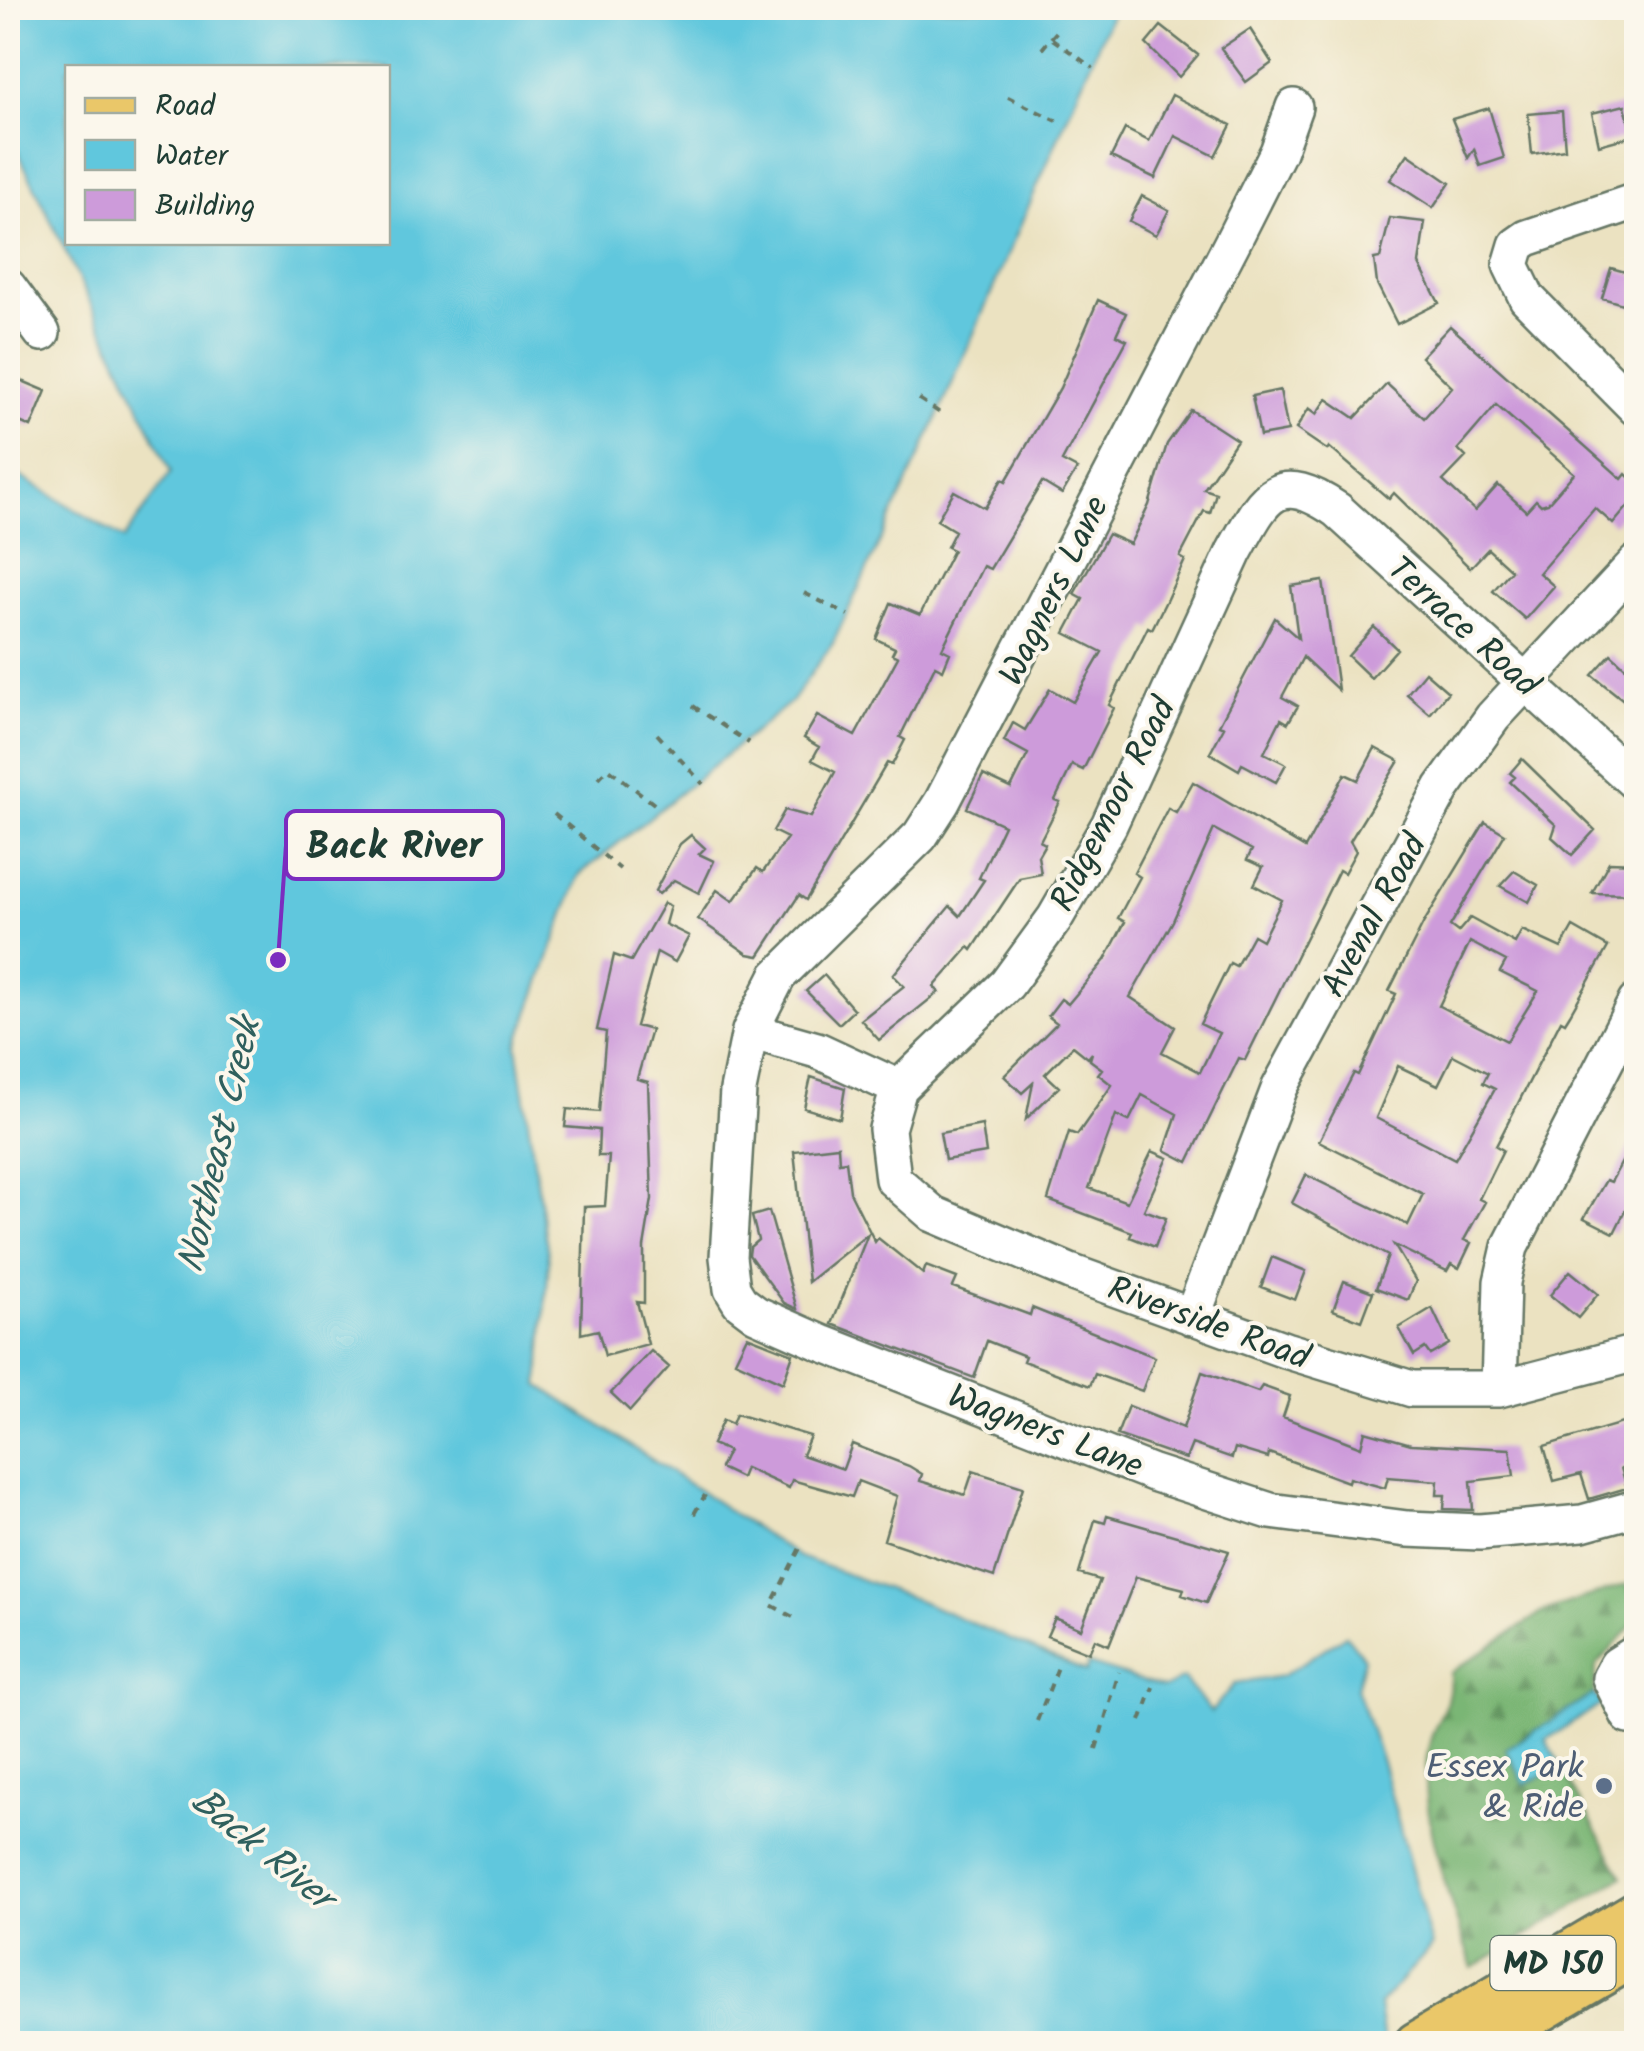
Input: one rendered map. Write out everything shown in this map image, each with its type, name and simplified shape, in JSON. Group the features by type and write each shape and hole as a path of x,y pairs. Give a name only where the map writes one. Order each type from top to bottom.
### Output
{"main road":[{"name":"MD 150","path":"1481,2032 1636,1913"},
{"name":"MD 150","path":"1416,2044 1481,2032 1556,2000 1636,1954"}],"street":[{"name":"Wagners Lane","path":"1294,106 1278,152 942,802 907,850 778,976 750,1031 737,1106 728,1274 740,1302 756,1314 1153,1472 1270,1511 1408,1530 1480,1532 1582,1524 1636,1508"},
{"path":"1636,201 1551,228 1517,246 1511,265 1527,298 1636,408"},
{"path":"8,286 42,333"},
{"name":"Terrace Road","path":"1280,490 1301,488 1337,510 1636,784"},
{"name":"Ridgemoor Road","path":"898,1088 1007,984 1055,918 1109,825 1234,552 1254,516 1280,490"},
{"name":"Avenal Road","path":"1192,1317 1280,1087 1442,788 1525,680 1636,563"},
{"path":"1499,1389 1502,1282 1510,1248 1524,1212 1636,1002"},
{"path":"750,1031 817,1050 898,1088"},
{"name":"Riverside Road","path":"898,1088 889,1114 887,1150 893,1179 911,1199 933,1214 1070,1272 1192,1317 1397,1386 1443,1392 1499,1389 1636,1353"},
{"path":"1629,1716 1610,1678 1617,1665 1636,1653"},
{"path":"1556,2000 1636,1976"}],"path":[{"path":"1042,49 1058,29"},
{"path":"1052,38 1092,68"},
{"path":"1008,97 1057,121"},
{"path":"919,399 943,415"},
{"path":"804,593 848,615"},
{"path":"693,706 749,743"},
{"path":"657,734 704,784"},
{"path":"599,778 608,768 658,807"},
{"path":"554,814 620,868"},
{"path":"694,1514 705,1495"},
{"path":"793,1617 771,1605 801,1546"},
{"path":"1037,1721 1060,1662"},
{"path":"1096,1748 1119,1672"},
{"path":"1141,1721 1153,1687"}],"green space":[{"path":"1627,1584 1636,1598 1636,1621 1596,1666 1594,1694 1506,1749 1525,1785 1560,1765 1622,1877 1473,1968 1438,1858 1427,1798 1429,1746 1446,1704 1450,1673 1541,1613"}],"water":[{"name":"Back River","path":"8,8 1114,8 939,414 833,643 791,702 579,875 517,1046 549,1261 539,1385 799,1557 920,1601 1086,1672 1088,1664 1164,1688 1183,1678 1211,1712 1234,1684 1282,1676 1346,1635 1364,1658 1356,1688 1383,1765 1432,1946 1379,2005 1384,2043 8,2043 8,469 124,539 171,472 8,131"},
{"path":"1594,1694 1602,1704 1546,1740 1560,1765 1525,1785 1506,1749"}],"building":[{"path":"1161,26 1198,55 1179,77 1146,44"},
{"path":"1250,29 1272,63 1246,82 1221,48"},
{"path":"1172,95 1231,125 1215,156 1175,136 1155,178 1111,157 1125,129 1149,141"},
{"path":"1625,105 1632,136 1599,145 1592,113"},
{"path":"1489,108 1504,158 1480,166 1474,149 1468,158 1452,119"},
{"path":"1562,111 1565,149 1532,154 1528,114"},
{"path":"1408,154 1450,183 1433,208 1390,180"},
{"path":"1142,196 1169,210 1156,235 1129,221"},
{"path":"1390,218 1425,222 1419,264 1439,303 1397,324 1377,284 1374,259 1380,258"},
{"path":"1611,268 1636,275 1636,308 1602,298"},
{"path":"1098,300 1126,313 1116,335 1127,340 1062,461 1077,469 1062,494 1042,482 990,569 983,566 942,649 950,653 943,670 935,666 900,737 905,740 892,765 887,763 806,900 799,895 759,956 748,954 698,919 717,890 733,901 757,868 763,872 787,838 773,831 785,810 811,817 835,772 812,760 819,747 804,738 817,716 855,736 898,657 892,654 895,648 876,639 891,603 920,615 953,550 947,547 955,531 937,520 954,491 985,508 1002,479 1006,481 1060,388"},
{"path":"1450,326 1622,479 1626,474 1636,484 1636,497 1613,524 1595,508 1539,573 1554,586 1525,619 1493,591 1511,570 1488,549 1470,568 1394,493 1389,499 1329,447 1327,450 1296,429 1309,408 1317,414 1327,399 1355,418 1387,384 1424,418 1452,387 1421,357","holes":["1496,405 1574,473 1548,503 1541,505 1536,500 1526,511 1498,485 1475,511 1443,481 1466,457 1458,449"]},
{"path":"8,375 46,391 31,427 8,417"},
{"path":"1280,390 1288,431 1260,436 1252,396"},
{"path":"1191,410 1237,440 1204,489 1216,493 1210,513 1204,511 1180,557 1185,560 1109,705 1114,708 1083,770 1072,765 1055,800 1060,802 1040,841 1045,844 1038,856 1041,874 1020,878 972,950 969,947 934,987 939,992 879,1040 861,1020 904,986 893,975 950,906 960,916 984,880 979,878 1004,825 967,808 983,775 1011,788 1028,754 1004,741 1013,723 1025,730 1050,689 1073,702 1102,652 1065,633 1083,599 1074,594 1108,534 1130,544 1149,505 1167,444"},
{"path":"1323,581 1338,690 1303,657 1282,697 1298,706 1288,723 1281,719 1264,753 1286,764 1276,782 1242,764 1239,770 1210,753 1224,727 1219,725 1275,618 1298,638 1291,586"},
{"path":"1374,627 1397,649 1371,678 1348,656"},
{"path":"1611,654 1625,667 1636,654 1636,710 1592,675"},
{"path":"1425,672 1448,692 1430,714 1407,694"},
{"path":"1375,748 1399,761 1350,841 1356,851 1344,873 1339,870 1245,1060 1239,1058 1188,1162 1165,1150 1177,1114 1142,1095 1129,1121 1116,1115 1089,1188 1127,1202 1152,1151 1168,1158 1144,1210 1166,1218 1155,1247 1130,1237 1132,1232 1048,1200 1069,1132 1077,1135 1112,1085 1098,1074 1102,1069 1090,1060 1092,1053 1088,1058 1073,1046 1045,1074 1059,1087 1026,1119 1033,1083 1022,1093 1004,1076 1057,1023 1048,1016 1061,999 1068,1004 1105,960 1125,922 1118,918 1140,877 1134,873 1168,808 1176,812 1193,782 1305,848 1345,774 1358,780","holes":["1214,829 1252,850 1247,860 1263,867 1254,885 1282,900 1262,940 1253,935 1236,966 1230,963 1200,1024 1219,1033 1200,1072 1162,1052 1175,1027 1130,997 1173,921"]},
{"path":"1522,759 1595,830 1572,855 1552,837 1556,825 1510,782 1515,777 1510,773"},
{"path":"1485,822 1505,834 1450,926 1458,932 1470,918 1515,943 1522,930 1561,948 1573,927 1608,947 1565,1022 1561,1020 1496,1146 1503,1150 1479,1199 1485,1202 1464,1240 1471,1243 1459,1268 1451,1264 1447,1271 1394,1245 1416,1281 1408,1300 1376,1288 1388,1256 1292,1203 1306,1175 1408,1225 1423,1194 1319,1141 1354,1073 1358,1075 1396,994 1389,991 1424,922","holes":["1470,942 1506,961 1500,972 1538,991 1507,1041 1439,1006","1453,1055 1488,1073 1483,1083 1495,1089 1455,1159 1376,1118 1398,1066 1438,1085"]},
{"path":"691,835 705,848 699,854 714,861 699,893 674,880 659,894 655,891 680,844"},
{"path":"1609,862 1636,863 1636,894 1592,893"},
{"path":"1514,871 1538,885 1529,902 1500,886"},
{"path":"664,903 670,906 665,924 689,936 675,962 657,952 636,1026 651,1030 637,1079 648,1082 652,1199 644,1247 644,1303 637,1302 648,1344 605,1356 598,1330 581,1334 584,1207 605,1206 609,1156 598,1156 599,1130 565,1127 567,1109 599,1112 606,1032 597,1030 614,955 631,961"},
{"path":"824,975 854,1010 839,1024 806,991"},
{"path":"811,1077 845,1088 840,1119 804,1108"},
{"path":"982,1125 986,1153 945,1160 940,1133"},
{"path":"1636,1136 1636,1189 1614,1233 1584,1218 1606,1180 1611,1182"},
{"path":"838,1146 839,1162 846,1161 850,1192 875,1242 878,1238 923,1274 926,1266 957,1278 953,1287 1030,1315 1032,1308 1155,1357 1142,1391 1095,1374 1090,1386 1023,1361 1025,1356 987,1341 974,1378 832,1324 868,1234 808,1282 794,1151"},
{"path":"769,1211 797,1309 784,1303 749,1255 750,1247 758,1240 752,1216"},
{"path":"1272,1257 1306,1271 1295,1300 1261,1287"},
{"path":"1570,1271 1598,1294 1578,1318 1550,1295"},
{"path":"1344,1281 1373,1292 1362,1321 1333,1310"},
{"path":"1432,1308 1449,1344 1430,1355 1425,1348 1414,1355 1399,1328"},
{"path":"747,1336 793,1354 783,1383 735,1361"},
{"path":"651,1351 669,1367 630,1411 611,1393"},
{"path":"1202,1372 1258,1392 1262,1386 1290,1396 1283,1417 1361,1447 1365,1431 1411,1444 1510,1449 1514,1476 1471,1481 1473,1510 1444,1509 1445,1495 1437,1495 1438,1481 1388,1477 1385,1488 1349,1478 1348,1482 1269,1453 1268,1458 1235,1448 1232,1458 1192,1444 1186,1459 1117,1435 1128,1406 1183,1428"},
{"path":"736,1414 810,1436 802,1455 843,1469 852,1444 909,1466 922,1474 920,1481 965,1495 973,1471 1023,1487 994,1577 884,1540 897,1496 858,1481 852,1497 792,1480 789,1488 745,1468 741,1478 720,1468 728,1451 712,1444 723,1420 732,1424"},
{"path":"1629,1421 1636,1463 1621,1468 1627,1488 1589,1499 1581,1474 1554,1481 1544,1446"},
{"path":"1107,1516 1229,1551 1206,1603 1182,1595 1184,1589 1136,1577 1109,1645 1095,1639 1089,1653 1047,1636 1055,1618 1081,1629 1100,1580 1079,1574 1095,1520 1105,1523"}],"place":[{"name":"Back River","path":"278,960"},
{"name":"Essex Park & Ride","path":"1604,1786"}],"water label":[{"name":"Northeast Creek","path":"218,1145"}]}
